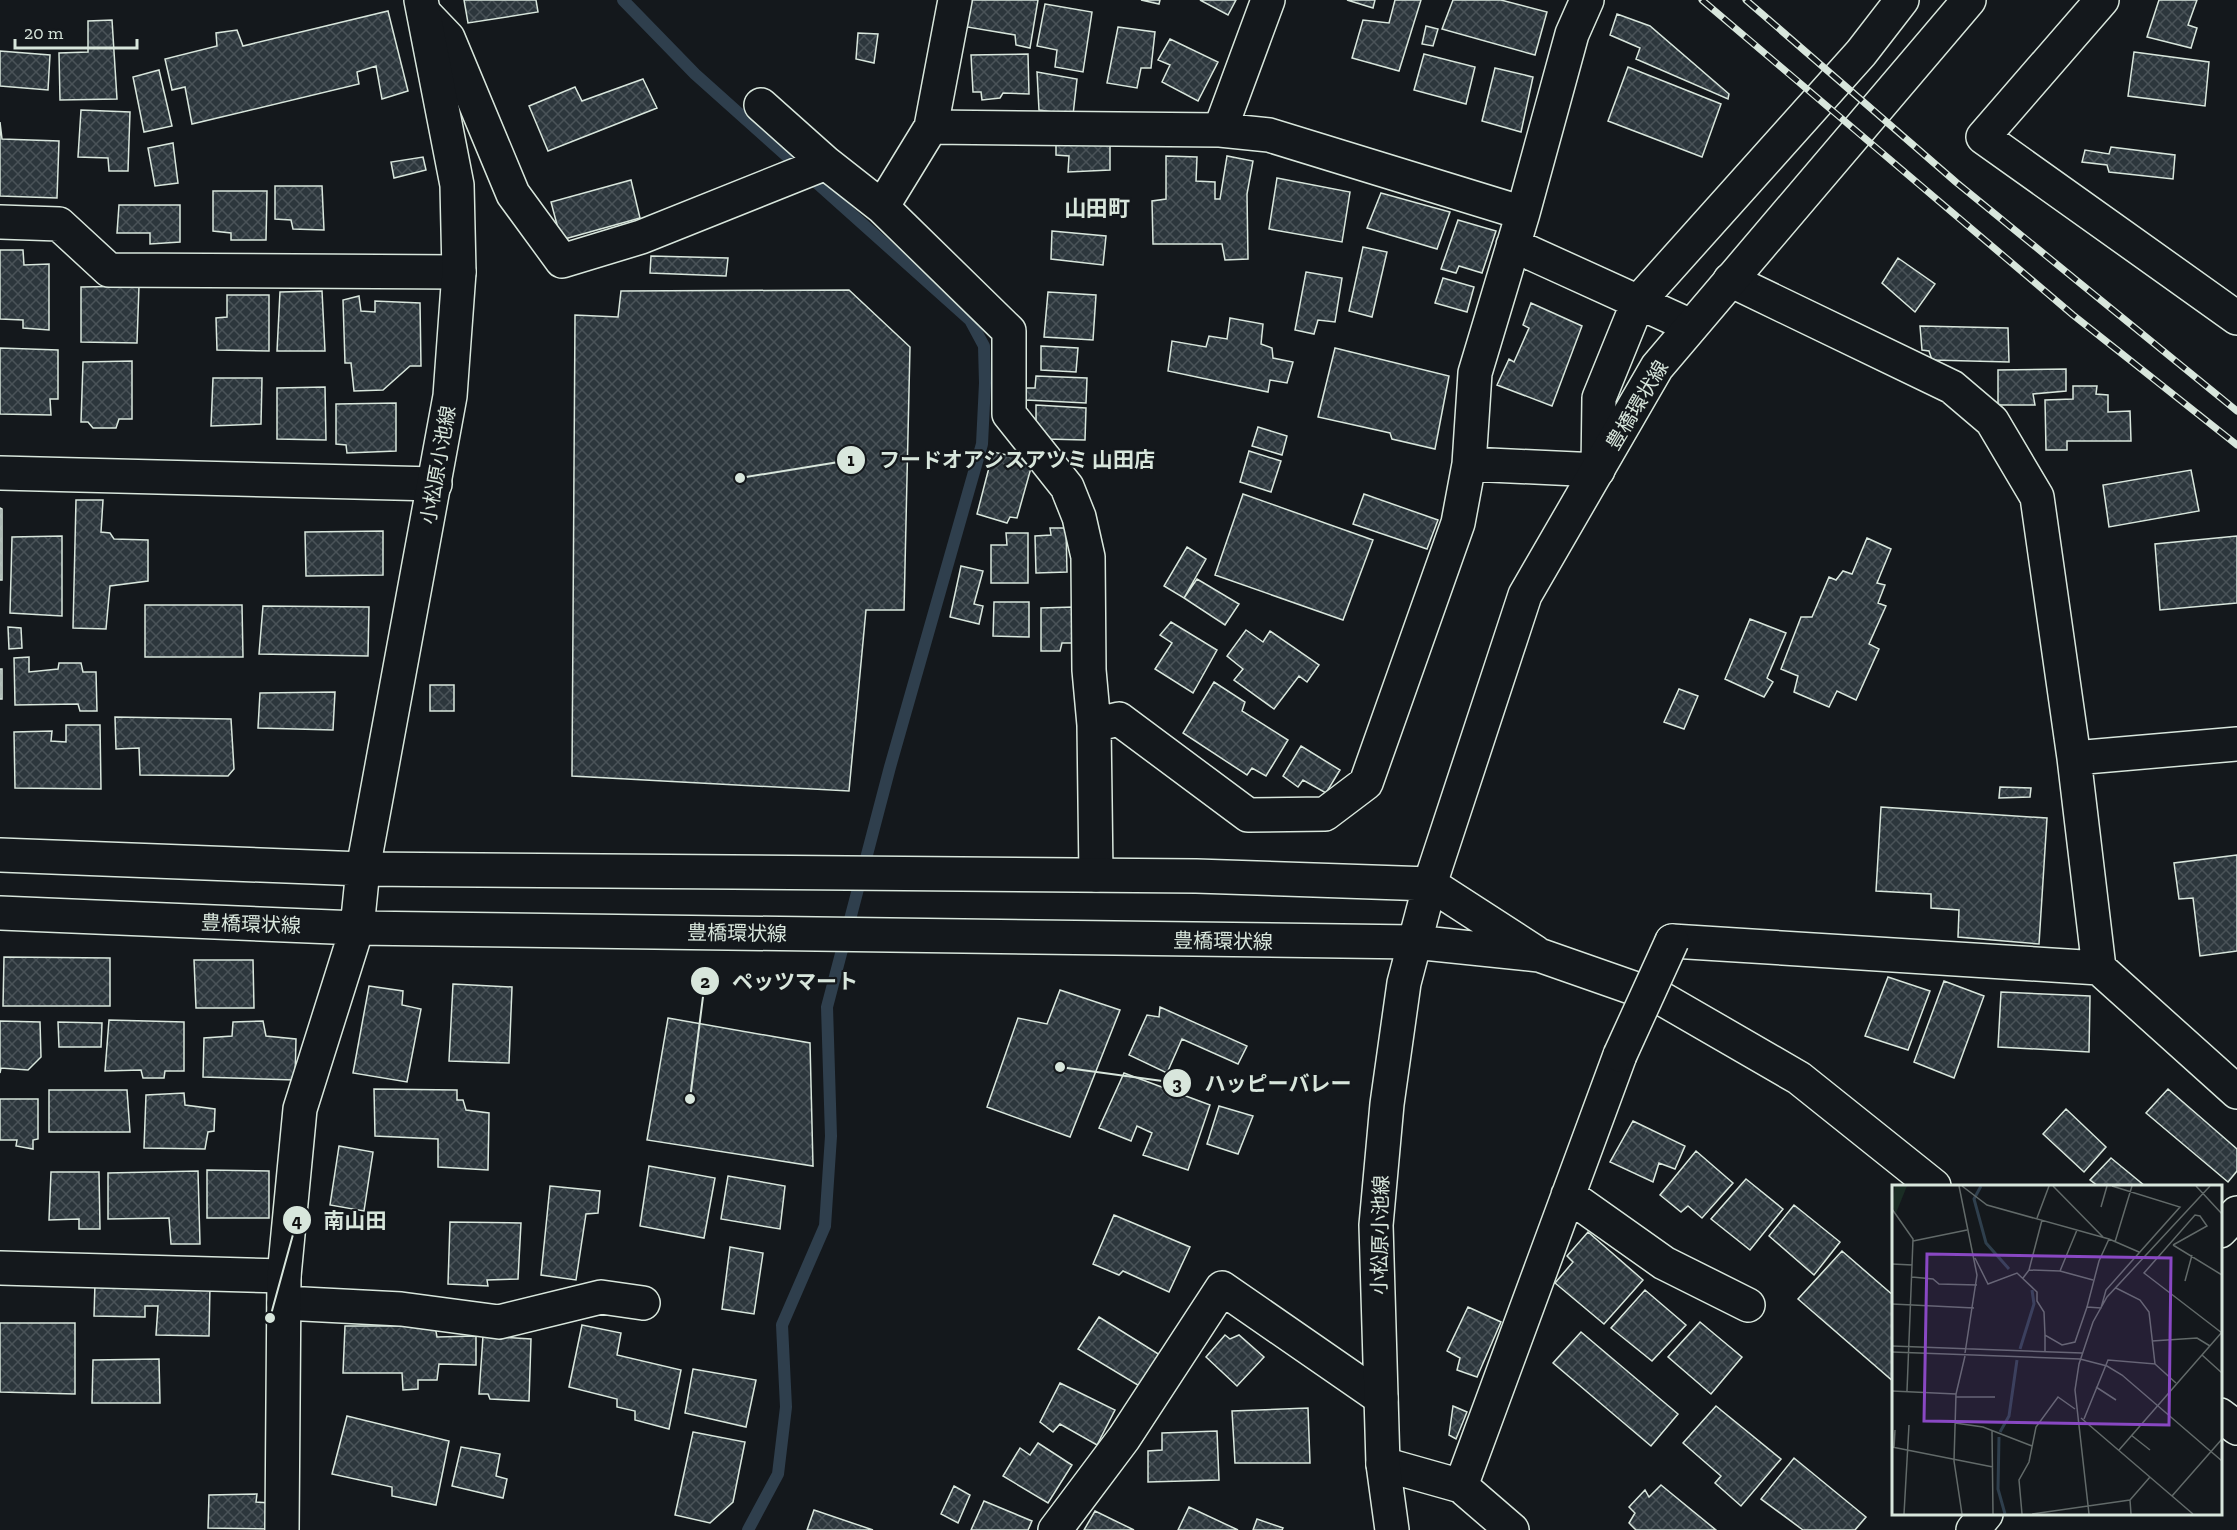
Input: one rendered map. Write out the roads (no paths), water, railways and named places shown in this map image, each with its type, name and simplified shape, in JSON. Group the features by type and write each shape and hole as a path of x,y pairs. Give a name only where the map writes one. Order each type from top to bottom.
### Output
{"street":[{"path":"882,207 931,127 955,0"},
{"path":"1221,130 1268,0"},
{"path":"1094,725 1119,719 1248,815 1325,814 1366,783 1458,523 1469,464 1474,374 1523,213 1572,34 1587,0"},
{"path":"1469,464 1598,470 1599,398 1638,302 1861,53 1902,0"},
{"name":"豊橋環状線","path":"0,914 357,928 1414,942 1430,884 1525,595 1657,367 1969,0"},
{"path":"2102,0 1983,137 2237,318"},
{"path":"423,7 448,38 513,194 562,261 641,237 821,164"},
{"name":"小松原小池線","path":"282,1530 284,1289 300,1109 357,928 363,869 450,396 459,272 457,184 423,7"},
{"path":"761,105 821,164 882,207 1009,331 1009,414 1067,487 1079,517 1088,557 1089,670 1094,725 1096,875"},
{"path":"931,127 1221,130 1269,135 1523,213"},
{"path":"0,222 59,224 109,270 459,272"},
{"path":"1513,245 1691,326"},
{"path":"1730,280 1952,387 1992,421 2037,497 2074,758 2099,968"},
{"path":"0,473 435,484"},
{"path":"2074,758 2237,744"},
{"path":"0,855 363,869 1196,876 1430,884 1539,955"},
{"path":"1461,1486 1620,1055 1672,941 2099,968 2237,1092"},
{"path":"1414,942 1539,955 1659,997 1799,1078 1933,1185"},
{"name":"小松原小池線","path":"1392,1530 1383,1464 1376,1225 1387,1104 1404,983 1414,942"},
{"path":"1568,1195 1664,1263 1748,1305"},
{"path":"2222,1229 2237,1213"},
{"path":"0,1268 284,1289 401,1309 499,1322 601,1297 643,1303"},
{"path":"1055,1530 1124,1438 1222,1288 1380,1398"},
{"path":"2222,1416 2237,1428"},
{"path":"1383,1464 1461,1486 1512,1530"},
{"path":"1973,1530 1985,1515"}],"waterway":[{"path":"623,0 695,74 970,320 984,346 982,444 890,767 827,1007 831,1136 825,1226 782,1325 786,1407 778,1474 748,1530"}],"railway":[{"path":"1702,0 2073,315 2237,445"},
{"path":"1746,0 1957,183 2237,411"}],"place":[{"name":"フードオアシスアツミ 山田店","path":"740,478"},
{"name":"ハッピーバレー","path":"1060,1067"},
{"name":"ペッツマート","path":"690,1099"},
{"name":"南山田","path":"270,1318"}],"district":[{"name":"山田町","path":"1097,208"}]}
